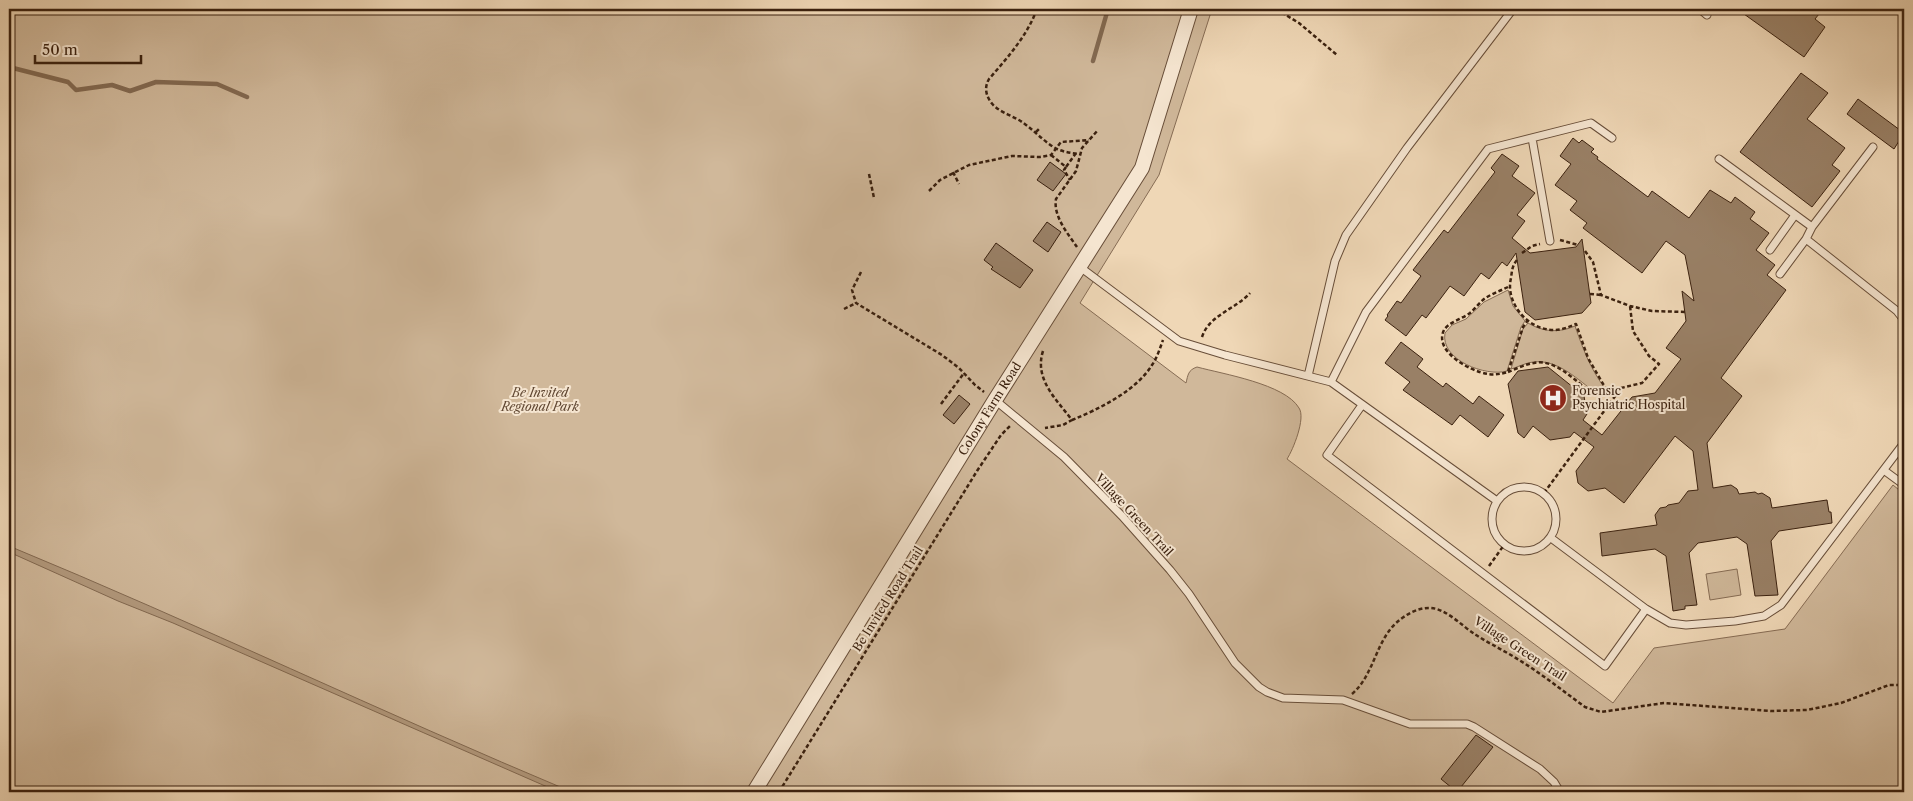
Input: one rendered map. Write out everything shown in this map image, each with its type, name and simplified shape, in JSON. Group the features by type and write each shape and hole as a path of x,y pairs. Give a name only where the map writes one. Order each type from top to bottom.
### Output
{"street":[{"name":"Colony Farm Road","path":"754,792 995,400 1142,168 1191,9"}],"lane":[{"path":"1308,376 1335,261 1346,235 1407,148 1513,9"},
{"path":"1700,9 1707,14"},
{"path":"1331,382 1366,312 1488,149 1592,123 1612,138"},
{"path":"1532,138 1550,241"},
{"path":"1780,274 1806,239 1812,227 1872,147"},
{"path":"1720,159 1812,227"},
{"path":"1770,250 1795,215"},
{"path":"1806,239 1897,311 1904,320"},
{"path":"1080,267 1180,340 1199,347 1331,382 1497,501"},
{"name":"Village Green Trail","path":"995,400 1033,431 1096,489 1170,570 1189,594 1235,663 1251,681 1267,692 1284,698 1343,700 1410,724 1467,724 1474,726 1548,775 1560,792"},
{"path":"1362,405 1327,455 1605,666 1646,609"},
{"path":"1551,538 1646,609 1670,623 1686,625 1735,621 1764,616 1781,605 1904,444"},
{"path":"1884,471 1904,485"},
{"path":"1520,487 1531,487 1544,493 1552,501 1556,512 1557,523 1551,538 1540,548 1524,552 1504,545 1492,527 1492,515 1497,501 1509,490 1520,487"}],"path":[{"path":"1037,9 1033,20 1022,37 989,79 985,88 992,104 1016,118 1055,148 1078,154"},
{"path":"1276,9 1299,23 1336,55"},
{"path":"1013,123 1016,118"},
{"path":"1036,132 1040,128"},
{"path":"1070,180 1064,170 1098,130"},
{"path":"1051,155 1058,144 1067,141 1090,140"},
{"path":"1078,154 1078,166 1056,199 1056,208 1070,238 1081,251"},
{"path":"930,191 940,180 969,165 1012,156 1040,157 1051,155 1066,167"},
{"path":"953,172 959,184"},
{"path":"869,174 874,198"},
{"path":"1585,251 1593,262 1601,295"},
{"path":"1517,260 1513,265 1508,287 1512,301 1518,311 1537,326 1553,330 1568,328 1576,324 1588,358 1606,389"},
{"path":"861,272 852,290 856,304 942,355 975,385 995,400"},
{"path":"1508,287 1484,299 1472,312 1445,328 1443,344 1446,349 1458,362 1469,368 1489,374 1508,372 1535,362 1546,363 1567,375 1591,393 1642,383 1659,364 1650,356 1633,331 1630,306"},
{"path":"1199,347 1205,330 1211,322 1250,294"},
{"path":"1590,294 1601,295 1652,312 1685,312"},
{"path":"844,309 856,304"},
{"path":"1508,372 1523,327 1528,320"},
{"path":"1033,431 1035,428 1063,425 1098,409 1142,378 1153,365 1167,332"},
{"path":"1045,347 1041,360 1041,374 1055,398 1072,420"},
{"path":"941,404 964,373"},
{"path":"1544,493 1621,388"},
{"name":"Be Invited Road Trail","path":"778,792 977,471 1001,435 1018,419"},
{"path":"1483,574 1504,545"},
{"name":"Village Green Trail","path":"1343,700 1362,684 1382,642 1394,625 1405,616 1425,608 1438,610 1445,614 1478,636 1520,660 1585,707 1596,712 1664,703 1771,711 1807,710 1841,703 1888,686 1904,685"}],"green space":[{"name":"Be Invited Regional Park","path":"9,9 1212,9 1159,175 1080,303 1186,383 1190,371 1197,367 1267,386 1281,392 1292,400 1299,408 1301,419 1295,442 1287,459 1613,703 1654,648 1785,629 1893,485 1904,494 1904,792 9,792"},
{"path":"1508,290 1513,306 1525,321 1521,327 1507,371 1488,371 1466,364 1450,351 1445,343 1445,333 1452,325 1466,319 1484,302"},
{"path":"1528,323 1551,331 1575,326 1587,358 1604,387 1592,390 1565,370 1550,363 1533,362 1511,369 1523,329"},
{"path":"1737,569 1741,595 1710,600 1706,574"}],"shaded area":[{"path":"9,546 572,792 559,792 173,623 118,601 9,552"}],"building":[{"path":"1737,9 1823,9 1815,19 1825,27 1804,57"},
{"path":"1801,73 1828,93 1807,119 1845,148 1832,165 1840,171 1812,207 1740,152"},
{"path":"1858,99 1904,133 1894,149 1847,114"},
{"path":"1573,138 1579,143 1582,140 1594,149 1591,152 1598,157 1597,159 1648,197 1652,191 1689,218 1710,190 1731,203 1735,197 1755,212 1750,219 1769,233 1756,250 1775,265 1767,275 1786,290 1721,378 1742,396 1707,443 1713,488 1731,485 1737,489 1739,494 1762,493 1770,498 1772,508 1827,500 1832,523 1779,531 1771,541 1778,595 1755,596 1747,544 1737,537 1698,543 1689,553 1697,605 1685,606 1685,609 1673,611 1666,556 1655,549 1602,556 1600,533 1657,525 1655,515 1660,508 1679,503 1688,491 1698,490 1693,451 1675,436 1624,503 1605,488 1588,491 1578,483 1576,471 1594,447 1574,432 1570,437 1550,440 1533,426 1524,438 1518,433 1508,384 1518,371 1548,367 1584,396 1587,414 1583,420 1602,435 1632,397 1655,393 1681,359 1666,348 1686,321 1682,291 1694,301 1685,255 1666,241 1642,273 1583,228 1587,223 1570,210 1577,201 1555,185 1571,164 1560,156"},
{"path":"1502,154 1519,166 1512,176 1535,193 1517,215 1525,221 1512,238 1530,253 1576,247 1582,239 1591,303 1582,313 1535,320 1525,312 1516,253 1507,266 1502,262 1489,279 1481,273 1464,296 1450,286 1426,318 1422,315 1406,336 1385,320 1387,315 1397,301 1401,303 1421,276 1413,270 1444,230 1448,233 1495,172 1491,168"},
{"path":"1050,162 1066,174 1053,191 1037,180"},
{"path":"1047,222 1061,232 1048,252 1033,241"},
{"path":"996,243 1033,270 1020,288 991,269 993,267 984,260"},
{"path":"1401,342 1423,359 1417,367 1443,387 1446,383 1473,404 1479,396 1504,415 1488,437 1460,415 1452,425 1403,390 1410,382 1385,363"},
{"path":"959,395 970,404 954,424 943,415"},
{"path":"1476,735 1493,747 1457,792 1441,779"}],"waterway":[{"path":"1093,61 1108,9"},
{"path":"9,67 68,82 76,90 112,85 130,91 156,82 217,84 247,97"}],"place":[{"name":"Forensic Psychiatric Hospital","path":"1553,398"}]}
